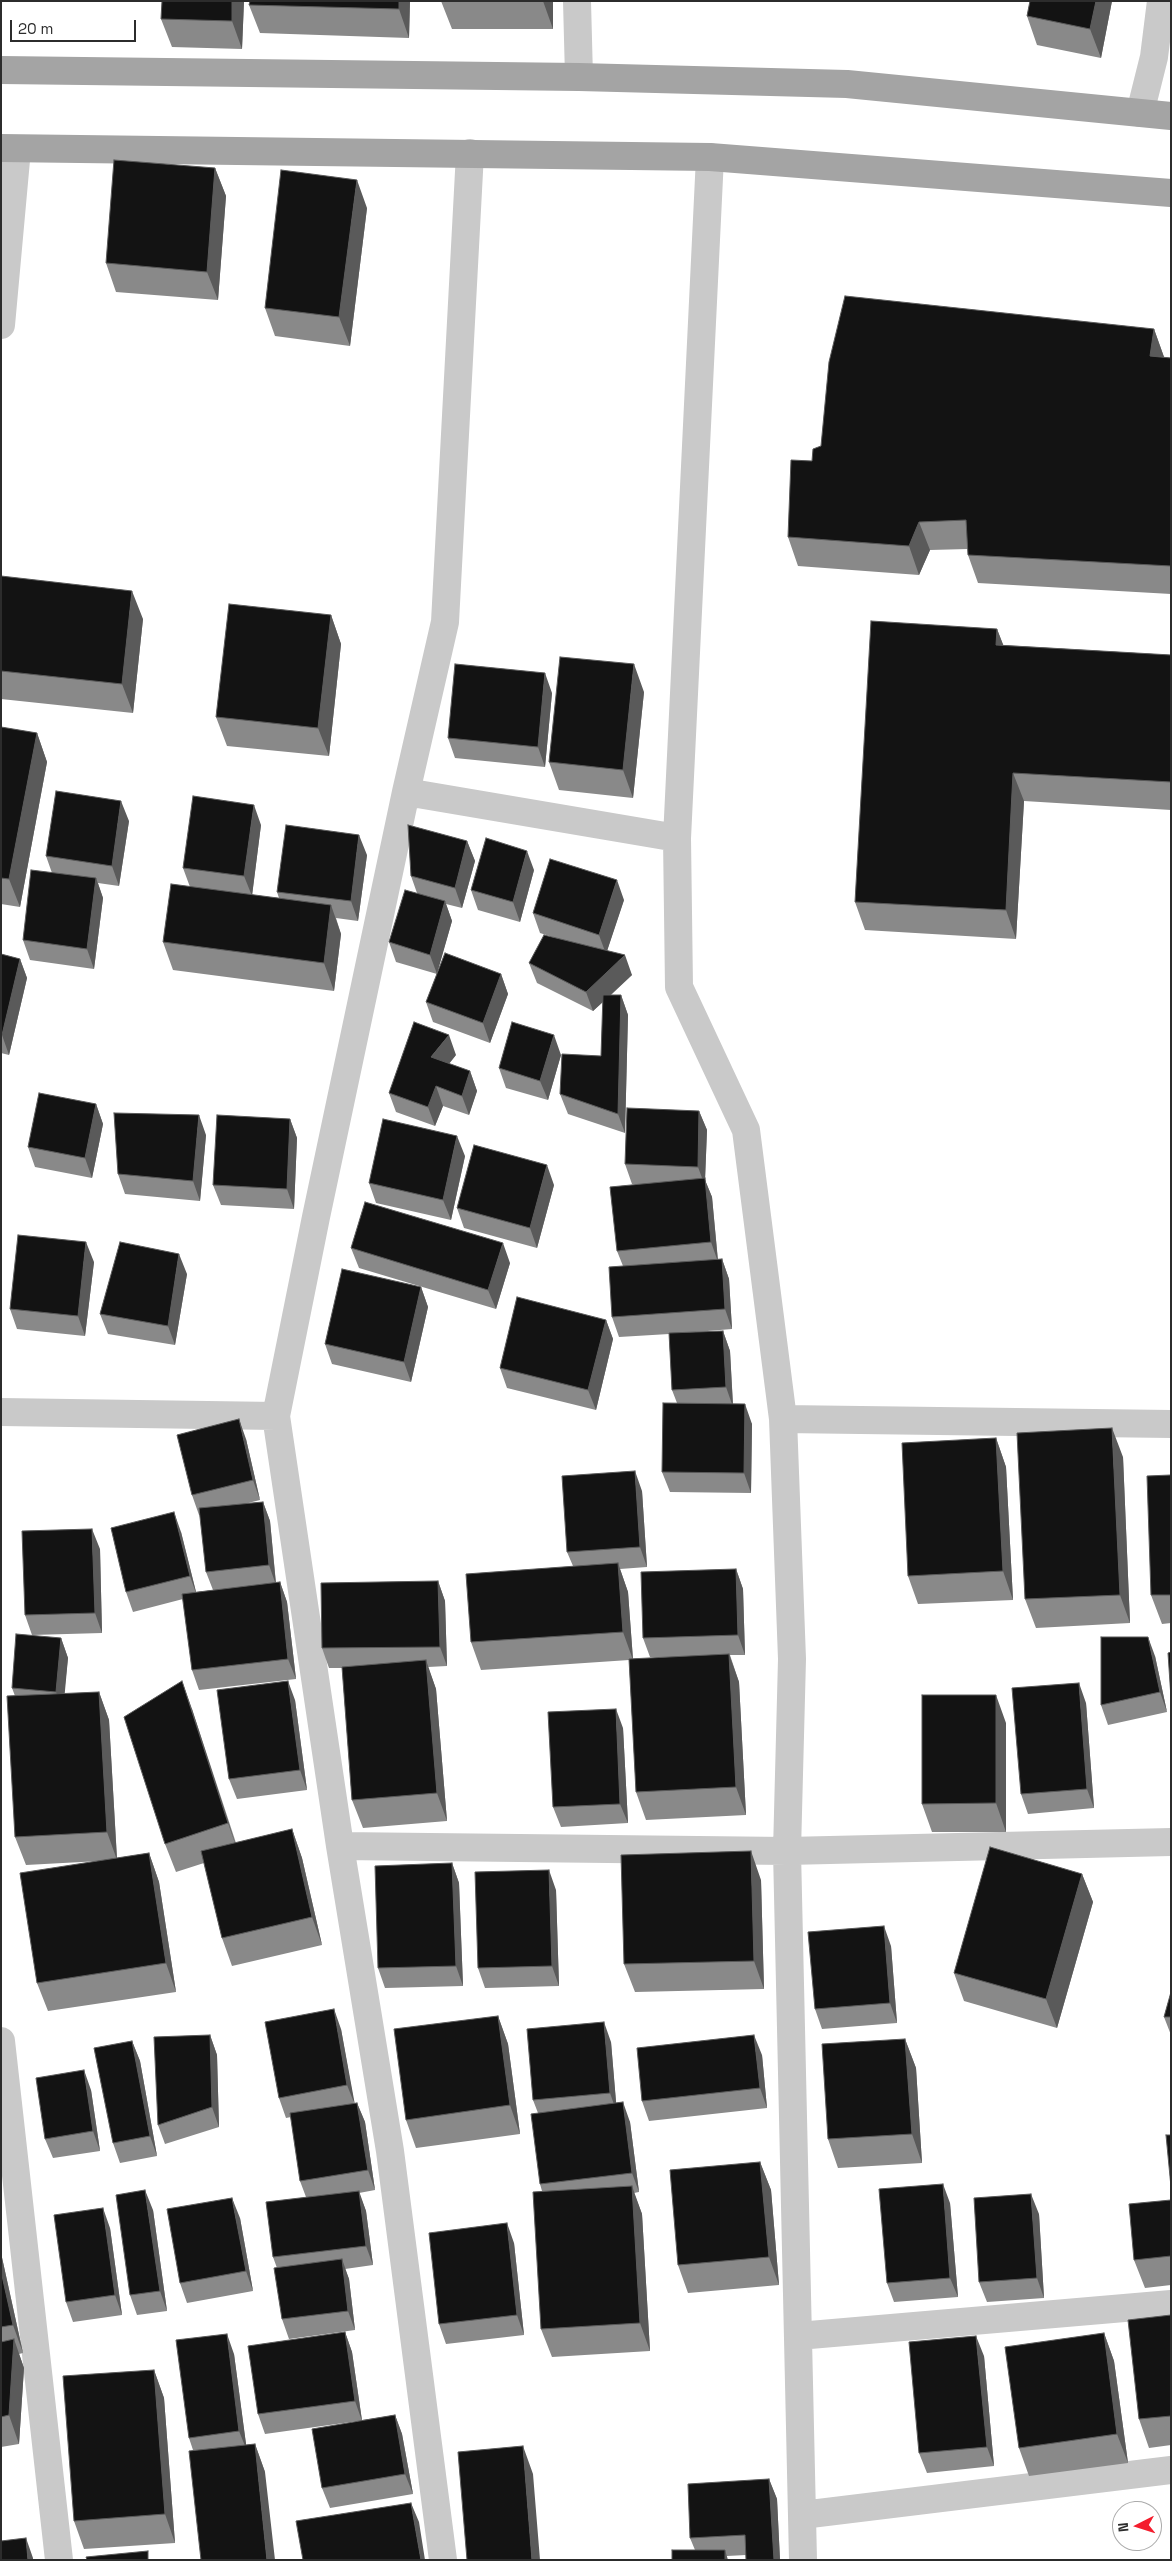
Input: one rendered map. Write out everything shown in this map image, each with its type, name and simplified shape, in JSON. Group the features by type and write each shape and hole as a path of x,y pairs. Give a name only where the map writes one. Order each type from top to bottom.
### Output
{"main road":[{"path":"1,70 579,77 847,84 1171,116"},
{"path":"9,149 710,157 1171,193"}],"street":[{"path":"577,1 579,77"},
{"path":"1140,113 1154,58 1161,1"},
{"path":"1,325 9,149"},
{"path":"443,2560 390,2151 340,1846 276,1416 318,1207 406,792 445,622 470,153"},
{"path":"710,157 677,838 679,987 746,1130 783,1419 792,1659 787,1851 803,2560"},
{"path":"406,792 677,838"},
{"path":"1,1412 276,1416"},
{"path":"783,1419 1171,1424"},
{"path":"340,1846 787,1851 1171,1842"},
{"path":"1,2041 59,2560"},
{"path":"798,2336 1171,2304"},
{"path":"802,2515 1171,2470"}],"building":[{"path":"162,1 232,1 232,21 161,19"},
{"path":"250,1 399,1 399,9 249,5"},
{"path":"1030,1 1096,1 1090,29 1027,16"},
{"path":"114,160 215,168 207,272 106,263"},
{"path":"281,170 357,180 339,317 265,308"},
{"path":"845,296 1154,329 1150,356 1171,358 1171,566 968,555 966,520 919,522 909,546 788,537 791,460 812,461 813,449 821,446 829,362"},
{"path":"1,576 132,591 122,684 1,671"},
{"path":"229,604 331,615 318,728 216,717"},
{"path":"871,621 997,629 996,645 1171,655 1171,782 1013,773 1006,910 855,902"},
{"path":"560,657 634,664 623,770 549,762"},
{"path":"455,664 545,673 538,747 448,738"},
{"path":"1,727 37,733 9,879 1,878"},
{"path":"56,791 121,801 112,866 46,856"},
{"path":"193,796 254,805 244,876 183,868"},
{"path":"286,825 359,835 351,901 277,892"},
{"path":"408,825 467,841 455,888 411,876"},
{"path":"486,838 527,851 513,902 471,890"},
{"path":"550,859 617,880 599,935 533,913"},
{"path":"31,870 96,878 87,949 23,940"},
{"path":"171,884 331,905 324,963 163,942"},
{"path":"405,890 445,901 430,955 389,942"},
{"path":"544,935 625,955 586,992 529,963"},
{"path":"445,953 501,974 483,1023 426,1002"},
{"path":"1,954 20,959 2,1035 1,1035"},
{"path":"603,995 621,995 618,1114 560,1094 562,1054 601,1056"},
{"path":"414,1022 449,1035 431,1057 470,1071 462,1096 436,1086 428,1107 389,1093"},
{"path":"512,1022 554,1035 540,1081 499,1068"},
{"path":"39,1093 96,1104 85,1158 28,1147"},
{"path":"627,1108 699,1111 698,1167 625,1164"},
{"path":"114,1113 199,1115 193,1181 118,1174"},
{"path":"217,1115 290,1119 287,1189 213,1185"},
{"path":"383,1119 457,1136 443,1200 369,1183"},
{"path":"474,1145 547,1165 530,1228 457,1208"},
{"path":"705,1178 711,1242 617,1251 610,1187"},
{"path":"365,1202 503,1243 488,1290 351,1248"},
{"path":"18,1235 86,1242 78,1316 10,1309"},
{"path":"120,1242 179,1254 168,1326 100,1314"},
{"path":"722,1259 725,1309 612,1317 609,1267"},
{"path":"342,1269 421,1287 404,1362 325,1344"},
{"path":"517,1297 606,1320 588,1390 500,1368"},
{"path":"723,1331 726,1387 672,1390 669,1333"},
{"path":"663,1403 745,1404 744,1473 662,1472"},
{"path":"239,1419 253,1480 192,1495 177,1435"},
{"path":"1112,1428 1120,1595 1025,1599 1017,1433"},
{"path":"996,1438 1003,1571 908,1576 902,1443"},
{"path":"635,1471 640,1547 567,1552 562,1476"},
{"path":"1171,1475 1171,1595 1151,1595 1147,1476"},
{"path":"263,1502 269,1565 206,1572 199,1508"},
{"path":"174,1512 190,1576 126,1592 111,1528"},
{"path":"92,1529 95,1613 25,1615 22,1531"},
{"path":"618,1563 623,1632 471,1642 466,1574"},
{"path":"736,1569 738,1635 643,1638 641,1572"},
{"path":"438,1581 440,1647 322,1648 321,1583"},
{"path":"280,1582 288,1659 192,1670 182,1594"},
{"path":"16,1634 61,1638 56,1692 12,1688"},
{"path":"1101,1637 1148,1637 1160,1692 1101,1705"},
{"path":"1171,1652 1171,1698 1168,1653"},
{"path":"729,1654 736,1787 636,1792 629,1659"},
{"path":"426,1660 437,1793 352,1800 342,1667"},
{"path":"182,1681 228,1823 165,1844 124,1717"},
{"path":"288,1681 300,1770 229,1779 217,1690"},
{"path":"1079,1683 1087,1789 1021,1794 1012,1688"},
{"path":"99,1692 107,1832 15,1837 7,1696"},
{"path":"922,1695 996,1695 996,1803 922,1804"},
{"path":"616,1709 620,1804 553,1807 548,1712"},
{"path":"292,1829 312,1917 222,1938 201,1851"},
{"path":"990,1847 1082,1874 1046,1999 954,1973"},
{"path":"751,1851 754,1961 624,1964 621,1855"},
{"path":"149,1853 166,1963 37,1983 20,1873"},
{"path":"452,1863 456,1966 378,1968 375,1866"},
{"path":"549,1870 552,1966 478,1968 475,1872"},
{"path":"884,1926 890,2003 815,2009 808,1932"},
{"path":"1171,1992 1171,2017 1164,2017"},
{"path":"334,2009 347,2085 279,2098 265,2022"},
{"path":"498,2016 510,2105 406,2120 394,2029"},
{"path":"604,2022 610,2093 533,2100 527,2029"},
{"path":"210,2035 212,2107 158,2125 154,2037"},
{"path":"754,2035 760,2088 642,2101 637,2048"},
{"path":"905,2039 912,2134 828,2139 822,2044"},
{"path":"132,2041 150,2136 113,2143 94,2048"},
{"path":"84,2070 93,2131 45,2139 36,2078"},
{"path":"623,2102 632,2173 540,2184 531,2114"},
{"path":"357,2103 368,2170 300,2181 290,2113"},
{"path":"1166,2135 1171,2135 1171,2187"},
{"path":"760,2162 769,2257 678,2265 670,2170"},
{"path":"943,2184 950,2278 887,2283 879,2189"},
{"path":"632,2186 640,2323 541,2329 533,2192"},
{"path":"145,2190 160,2291 130,2295 116,2195"},
{"path":"359,2191 366,2246 273,2257 266,2202"},
{"path":"1031,2194 1037,2278 979,2282 974,2198"},
{"path":"232,2198 246,2271 180,2283 167,2209"},
{"path":"1171,2200 1171,2256 1134,2260 1129,2204"},
{"path":"103,2208 115,2295 66,2302 54,2215"},
{"path":"507,2223 517,2315 439,2324 429,2233"},
{"path":"342,2259 348,2311 282,2319 274,2268"},
{"path":"1,2271 13,2325 1,2327"},
{"path":"1171,2315 1171,2416 1139,2419 1128,2320"},
{"path":"345,2332 355,2401 258,2414 248,2346"},
{"path":"1104,2333 1117,2434 1019,2448 1005,2347"},
{"path":"227,2334 239,2431 189,2438 176,2340"},
{"path":"976,2336 987,2447 919,2453 909,2342"},
{"path":"14,2339 9,2415 1,2417 1,2342"},
{"path":"154,2370 165,2514 74,2521 63,2376"},
{"path":"395,2415 405,2474 322,2488 312,2429"},
{"path":"255,2444 267,2560 201,2560 189,2451"},
{"path":"523,2446 532,2560 467,2560 458,2452"},
{"path":"769,2479 774,2560 746,2560 745,2535 690,2538 688,2484"},
{"path":"411,2503 421,2560 303,2560 296,2521"},
{"path":"26,2538 28,2560 1,2560 1,2541"},
{"path":"672,2550 725,2550 725,2560 672,2560"},
{"path":"148,2551 148,2560 87,2560 86,2557"}]}
